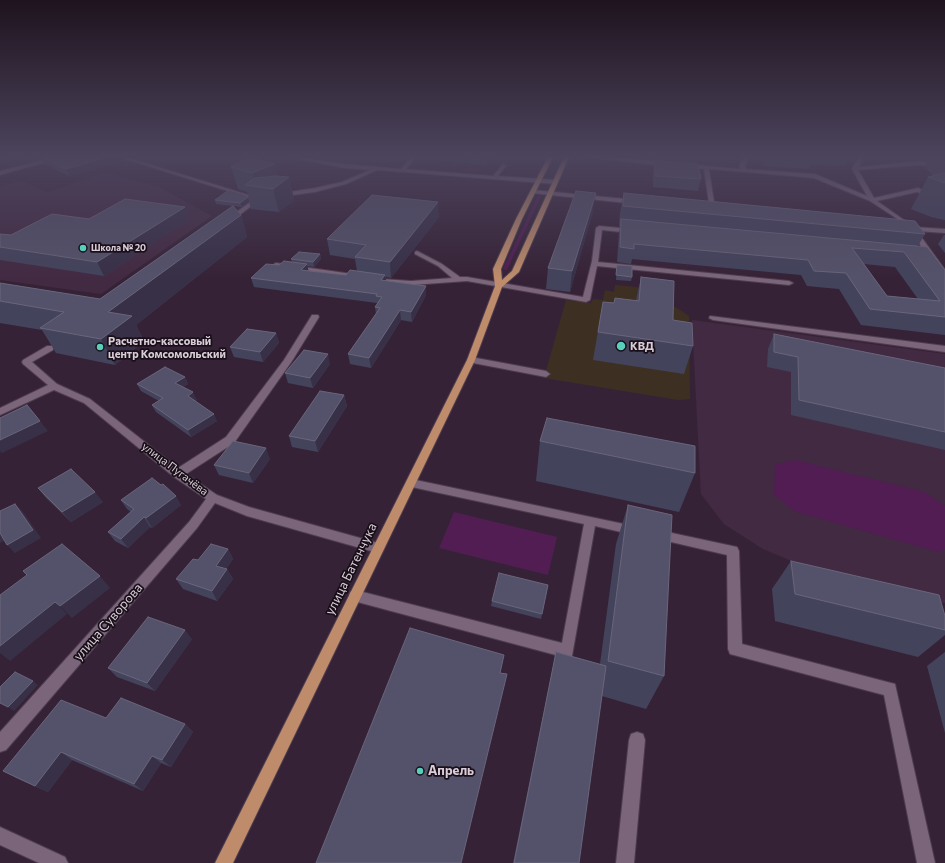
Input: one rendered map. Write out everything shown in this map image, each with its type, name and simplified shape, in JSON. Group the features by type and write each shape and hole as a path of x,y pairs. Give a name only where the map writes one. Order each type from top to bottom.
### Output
{"main road":[{"name":"улица Батенчука","path":"224,863 471,360 499,286 497,268 531,197"},
{"name":"улица Батенчука","path":"499,286 515,272 549,197"}],"street":[{"path":"222,225 261,198 259,197"},
{"path":"588,197 642,202"},
{"path":"710,197 712,209"},
{"path":"865,197 904,221 912,228 944,272"},
{"path":"872,200 885,197"},
{"path":"704,208 720,210"},
{"path":"896,226 945,231"},
{"path":"276,264 411,283 467,279 499,286 589,300 600,228 638,232"},
{"path":"417,253 440,265 459,280"},
{"path":"926,259 934,260"},
{"path":"595,264 789,283"},
{"path":"178,474 230,440 288,361 315,317"},
{"path":"713,318 945,349"},
{"name":"улица Пугачёва","path":"50,348 26,362 54,386 87,401 178,474 213,498 247,512 378,548"},
{"path":"471,360 546,374"},
{"path":"0,412 54,386"},
{"path":"410,483 733,551 735,649 890,689 926,863"},
{"name":"улица Суворова","path":"0,744 193,526 213,498"},
{"path":"355,596 567,651 590,521"},
{"path":"625,863 637,740"},
{"path":"0,836 58,863"}],"shaded area":[{"name":"Школа № 20","path":"0,197 178,197 212,216 101,294 0,280"},
{"path":"537,197 540,197 507,270 503,269"},
{"name":"КВД","path":"615,285 646,288 689,316 690,399 678,400 544,378 566,300 591,303 593,299 603,300 605,290 614,292"},
{"path":"692,320 945,354 945,603 811,569 763,549 724,524 701,494"},
{"path":"796,460 925,492 945,506 945,549 938,552 796,512 774,495 775,464"},
{"path":"454,512 557,537 548,575 439,548"}],"building":[{"path":"219,197 248,197 240,203 215,200"},
{"path":"370,197 393,197 438,202 390,262 355,257 366,245 327,239"},
{"path":"574,197 595,197 572,271 548,268"},
{"path":"624,197 668,197 915,221 925,234 623,206"},
{"path":"125,199 185,207 97,262 0,247 0,234 11,235 52,214 89,219"},
{"path":"233,206 241,215 108,312 132,316 101,339 40,328 64,312 0,301 0,283 100,299"},
{"path":"621,219 927,247 945,270 945,317 870,309 846,273 814,271 808,260 634,244 634,249 620,247","holes":["852,248 904,252 940,301 887,296"]},
{"path":"299,252 320,254 313,262 291,259"},
{"path":"284,261 307,264 301,270 346,275 350,270 385,275 381,280 426,286 411,312 400,310 369,358 348,354 380,308 375,307 382,297 376,296 377,294 251,278 266,264 279,265"},
{"path":"617,265 632,266 632,277 616,275"},
{"path":"641,277 674,281 673,320 692,323 693,346 598,332 603,302 614,303 615,298 639,301"},
{"path":"247,329 276,333 260,352 230,347"},
{"path":"774,334 945,368 945,432 799,400 798,357 774,352"},
{"path":"304,350 328,354 310,378 285,373"},
{"path":"165,367 185,377 175,383 193,392 188,396 214,414 188,430 152,405 163,398 137,384"},
{"path":"320,391 344,395 315,441 289,436"},
{"path":"27,405 40,421 0,440 0,418"},
{"path":"547,418 695,446 695,473 540,441"},
{"path":"233,441 266,448 249,473 214,465"},
{"path":"71,469 95,492 62,512 38,488"},
{"path":"152,478 161,485 163,484 176,496 146,518 144,517 121,539 108,532 134,509 121,500"},
{"path":"15,504 33,530 7,545 0,533 0,511"},
{"path":"628,505 672,515 664,676 608,661"},
{"path":"62,544 100,576 60,606 55,602 0,646 0,595 27,575 23,571"},
{"path":"211,544 228,549 216,566 227,569 212,591 176,579 193,559 198,560"},
{"path":"791,561 939,595 945,616 945,630 795,594"},
{"path":"499,573 548,585 542,614 492,601"},
{"path":"148,617 185,630 147,683 108,668"},
{"name":"Апрель","path":"410,628 504,655 500,673 507,674 461,863 316,863"},
{"path":"556,652 606,666 579,863 514,863"},
{"path":"15,672 33,681 8,707 0,703 0,687"},
{"path":"121,698 185,724 162,760 152,756 134,784 61,752 35,786 3,771 61,700 106,718"}],"place":[{"name":"Школа № 20","path":"83,248"},
{"name":"КВД","path":"621,346"},
{"name":"Расчетно-кассовый центр Комсомольский","path":"100,347"},
{"name":"Апрель","path":"420,771"}]}
